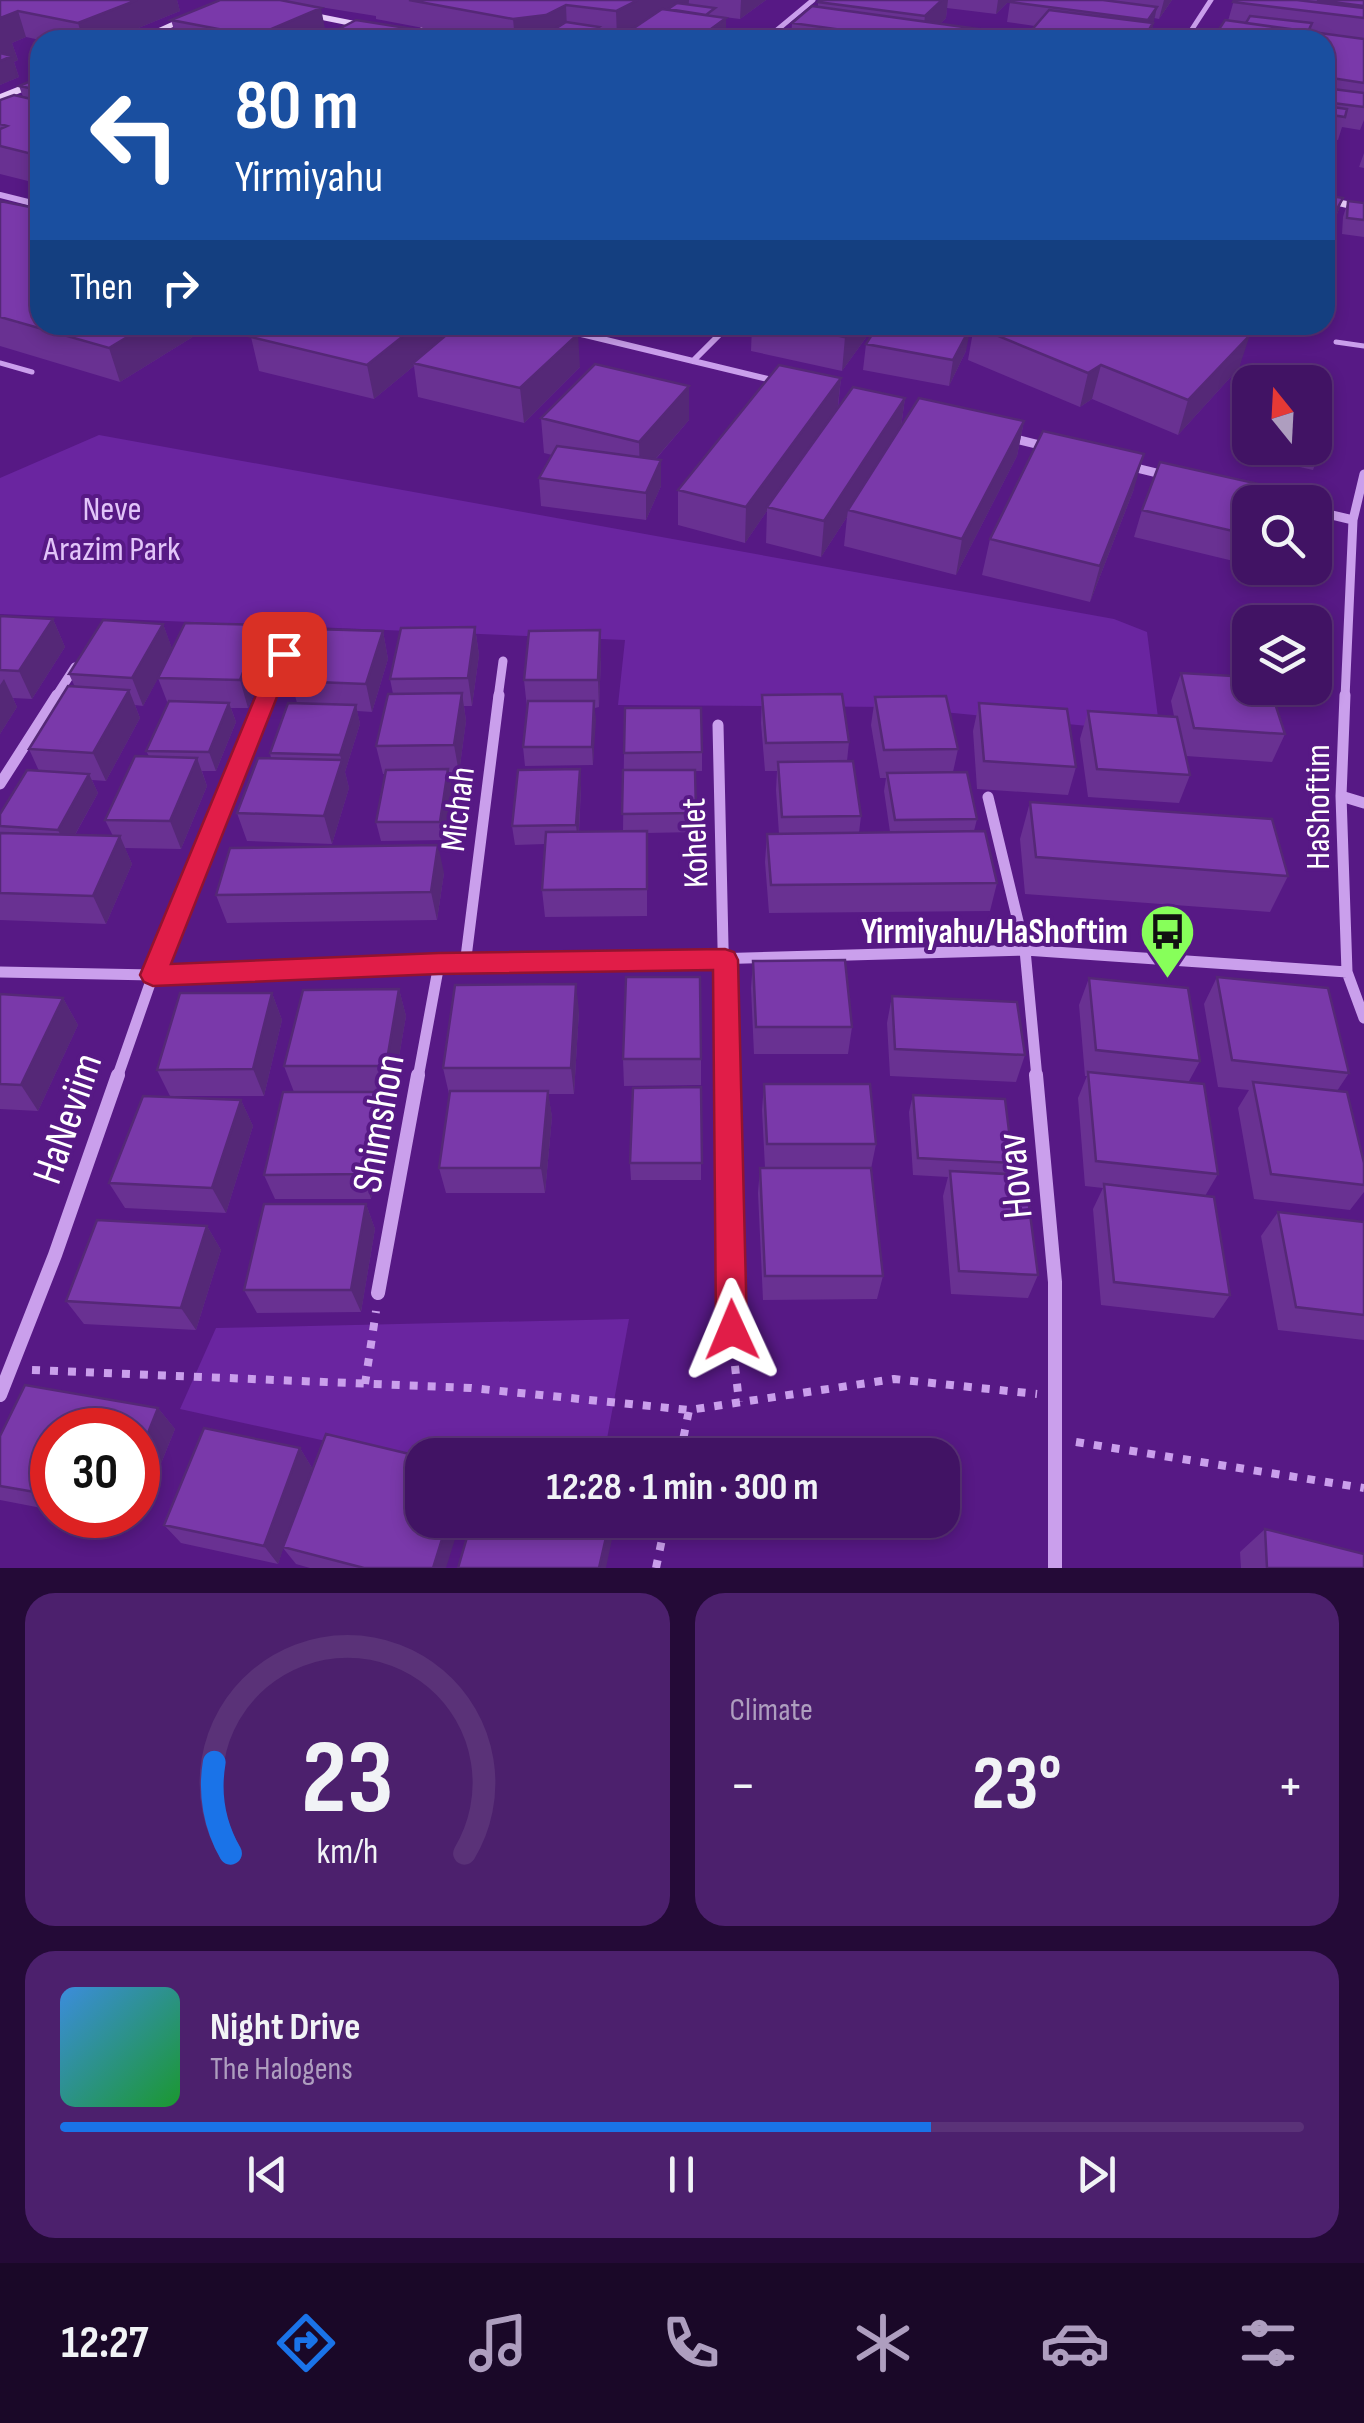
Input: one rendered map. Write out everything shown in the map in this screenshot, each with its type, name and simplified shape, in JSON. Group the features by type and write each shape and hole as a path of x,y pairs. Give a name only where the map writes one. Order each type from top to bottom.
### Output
{"street":[{"path":"777,30 814,0"},
{"path":"1191,30 1211,0"},
{"path":"389,30 286,7 416,30"},
{"path":"160,30 202,12"},
{"path":"0,98 30,85"},
{"path":"0,195 30,202"},
{"path":"1335,202 1364,207"},
{"path":"585,335 790,384"},
{"path":"693,361 718,335"},
{"path":"1003,436 1061,450"},
{"path":"1116,463 1170,476"},
{"name":"HaShoftim","path":"1364,474 1341,796 1346,972 1364,1018"},
{"path":"1332,515 1359,522"},
{"name":"HaNeviim","path":"0,1395 153,975 284,654"},
{"path":"0,784 82,657"},
{"name":"Michah","path":"465,965 503,661"},
{"name":"Kohelet","path":"718,725 732,1330"},
{"path":"1341,796 1364,804"},
{"name":"Hovav","path":"988,797 1025,950 1055,1282 1054,1568"},
{"path":"0,972 153,975 1025,950 1346,972"},
{"name":"Shimshon","path":"378,1293 439,964"}],"lane":[{"path":"410,23 427,26"},
{"path":"1336,342 1364,346"},
{"path":"0,363 32,372"}],"path":[{"path":"364,1384 378,1293"},
{"path":"732,1330 739,1402"},
{"path":"10,1370 471,1388 689,1410 894,1379 1055,1396"},
{"path":"683,1438 689,1410"},
{"path":"1054,1439 1364,1488"},
{"path":"656,1568 662,1538"}],"green space":[{"name":"Neve Arazim Park","path":"99,435 1114,619 1147,632 1160,733 891,707 618,705 625,640 0,614 0,478"},
{"path":"629,1319 607,1438 405,1438 405,1458 180,1409 216,1328"}],"building":[{"path":"0,0 137,0 78,23 18,11 0,18"},
{"path":"220,0 280,0 321,8 269,30 224,30 171,20"},
{"path":"409,0 638,0 616,11 566,5 546,15 513,19"},
{"path":"820,0 942,0 925,16"},
{"path":"1103,0 1157,7 1148,20 1010,2"},
{"path":"1297,0 1364,8 1364,18 1233,2"},
{"path":"1317,0 1364,0 1364,6"},
{"path":"677,3 715,8 706,15 668,9"},
{"path":"812,6 985,30 842,30 792,23"},
{"path":"662,9 726,18 710,30 631,30"},
{"path":"1049,10 1153,23 1149,30 1032,30"},
{"path":"1250,16 1312,23 1309,30 1294,30 1246,23"},
{"path":"356,20 413,29 411,30 337,30"},
{"path":"1225,20 1298,30 1218,30"},
{"path":"566,22 599,27 595,30 553,30"},
{"path":"1335,35 1364,39 1364,83 1335,79"},
{"path":"1335,89 1364,93 1364,107 1335,103"},
{"path":"14,95 30,99 30,154 0,146 0,129 7,126 0,124 0,100"},
{"path":"1335,107 1347,109 1345,117 1335,116"},
{"path":"1335,197 1343,198 1335,212"},
{"path":"0,201 30,207 30,326 0,317"},
{"path":"1348,201 1364,203 1364,220 1347,218"},
{"path":"63,335 130,335 109,348"},
{"path":"254,335 404,335 367,365 251,337"},
{"path":"446,335 577,335 520,388 413,363"},
{"path":"872,335 966,335 953,360 866,344"},
{"path":"996,335 1250,335 1188,400 1101,365 1088,373"},
{"path":"595,364 689,386 639,442 541,418"},
{"path":"779,365 841,378 746,507 678,490"},
{"path":"853,387 905,398 824,521 767,507"},
{"path":"919,398 1024,421 962,539 848,510"},
{"path":"1043,431 1144,454 1100,566 990,539"},
{"path":"557,446 661,460 646,493 539,478"},
{"path":"1160,462 1263,485 1232,485 1232,531 1142,510"},
{"path":"0,616 53,619 19,671 0,670"},
{"path":"103,620 163,624 132,678 69,674"},
{"path":"185,623 262,625 240,680 158,678"},
{"path":"475,627 468,678 390,679 401,628"},
{"path":"311,629 383,631 366,684 291,681"},
{"path":"600,630 598,680 524,680 529,631"},
{"path":"1181,673 1232,676 1232,705 1276,705 1285,734 1194,728"},
{"path":"68,686 129,690 93,753 29,749"},
{"path":"462,693 454,745 376,746 388,694"},
{"path":"842,694 849,742 766,743 762,695"},
{"path":"946,696 958,749 884,750 875,697"},
{"path":"169,701 229,703 209,752 146,751"},
{"path":"528,701 594,701 592,747 523,747"},
{"path":"288,703 356,705 340,755 270,753"},
{"path":"979,703 1067,709 1076,767 984,761"},
{"path":"625,708 701,708 702,752 624,753"},
{"path":"1088,711 1177,717 1190,775 1097,769"},
{"path":"135,756 197,758 170,821 105,820"},
{"path":"258,758 342,760 324,816 237,813"},
{"path":"853,761 861,816 782,817 778,762"},
{"path":"448,769 440,822 376,822 386,770"},
{"path":"580,769 576,825 512,826 518,770"},
{"path":"27,770 89,774 58,830 0,826 0,814"},
{"path":"623,770 695,770 696,813 622,814"},
{"path":"967,772 977,819 895,820 887,773"},
{"path":"1030,802 1272,819 1288,876 1036,857"},
{"path":"647,831 647,889 542,890 546,832"},
{"path":"985,831 997,883 771,885 767,834"},
{"path":"0,833 120,836 93,896 0,893"},
{"path":"438,845 431,892 216,895 230,848"},
{"path":"845,960 852,1027 756,1027 753,961"},
{"path":"626,977 700,977 701,1059 623,1059"},
{"path":"1217,977 1328,988 1349,1073 1232,1060"},
{"path":"1089,978 1188,988 1200,1061 1096,1050"},
{"path":"576,984 571,1068 443,1068 455,985"},
{"path":"399,989 386,1066 284,1066 303,990"},
{"path":"180,993 272,993 253,1069 157,1070"},
{"path":"0,994 63,998 21,1085 0,1084"},
{"path":"892,996 1017,1002 1025,1055 895,1049"},
{"path":"1088,1072 1204,1084 1218,1174 1096,1161"},
{"path":"1253,1082 1347,1092 1364,1163 1364,1185 1271,1174"},
{"path":"764,1084 870,1084 876,1144 767,1144"},
{"path":"701,1087 702,1163 630,1163 633,1088"},
{"path":"450,1091 548,1091 541,1168 439,1168"},
{"path":"283,1092 378,1092 363,1174 264,1175"},
{"path":"913,1095 1005,1099 1013,1163 918,1158"},
{"path":"143,1096 241,1100 212,1188 109,1183"},
{"path":"760,1168 871,1168 883,1276 765,1276"},
{"path":"950,1171 1025,1175 1038,1275 959,1271"},
{"path":"1104,1184 1214,1197 1230,1295 1114,1282"},
{"path":"264,1204 366,1204 351,1290 244,1290"},
{"path":"1278,1212 1364,1222 1364,1315 1296,1307"},
{"path":"97,1220 207,1226 181,1308 66,1301"},
{"path":"25,1385 158,1408 30,1408 30,1491 0,1486 0,1436"},
{"path":"204,1428 300,1448 264,1546 164,1525"},
{"path":"326,1434 405,1453 405,1538 442,1538 433,1568 364,1568 283,1547"},
{"path":"1265,1529 1364,1554 1364,1568 1267,1568"},
{"path":"467,1538 606,1538 599,1568 458,1568"}],"place":[{"name":"Yirmiyahu/HaShoftim","path":"1167,980"}],"route":[{"path":"284,654 153,975 439,964 725,960 732,1330"}]}
